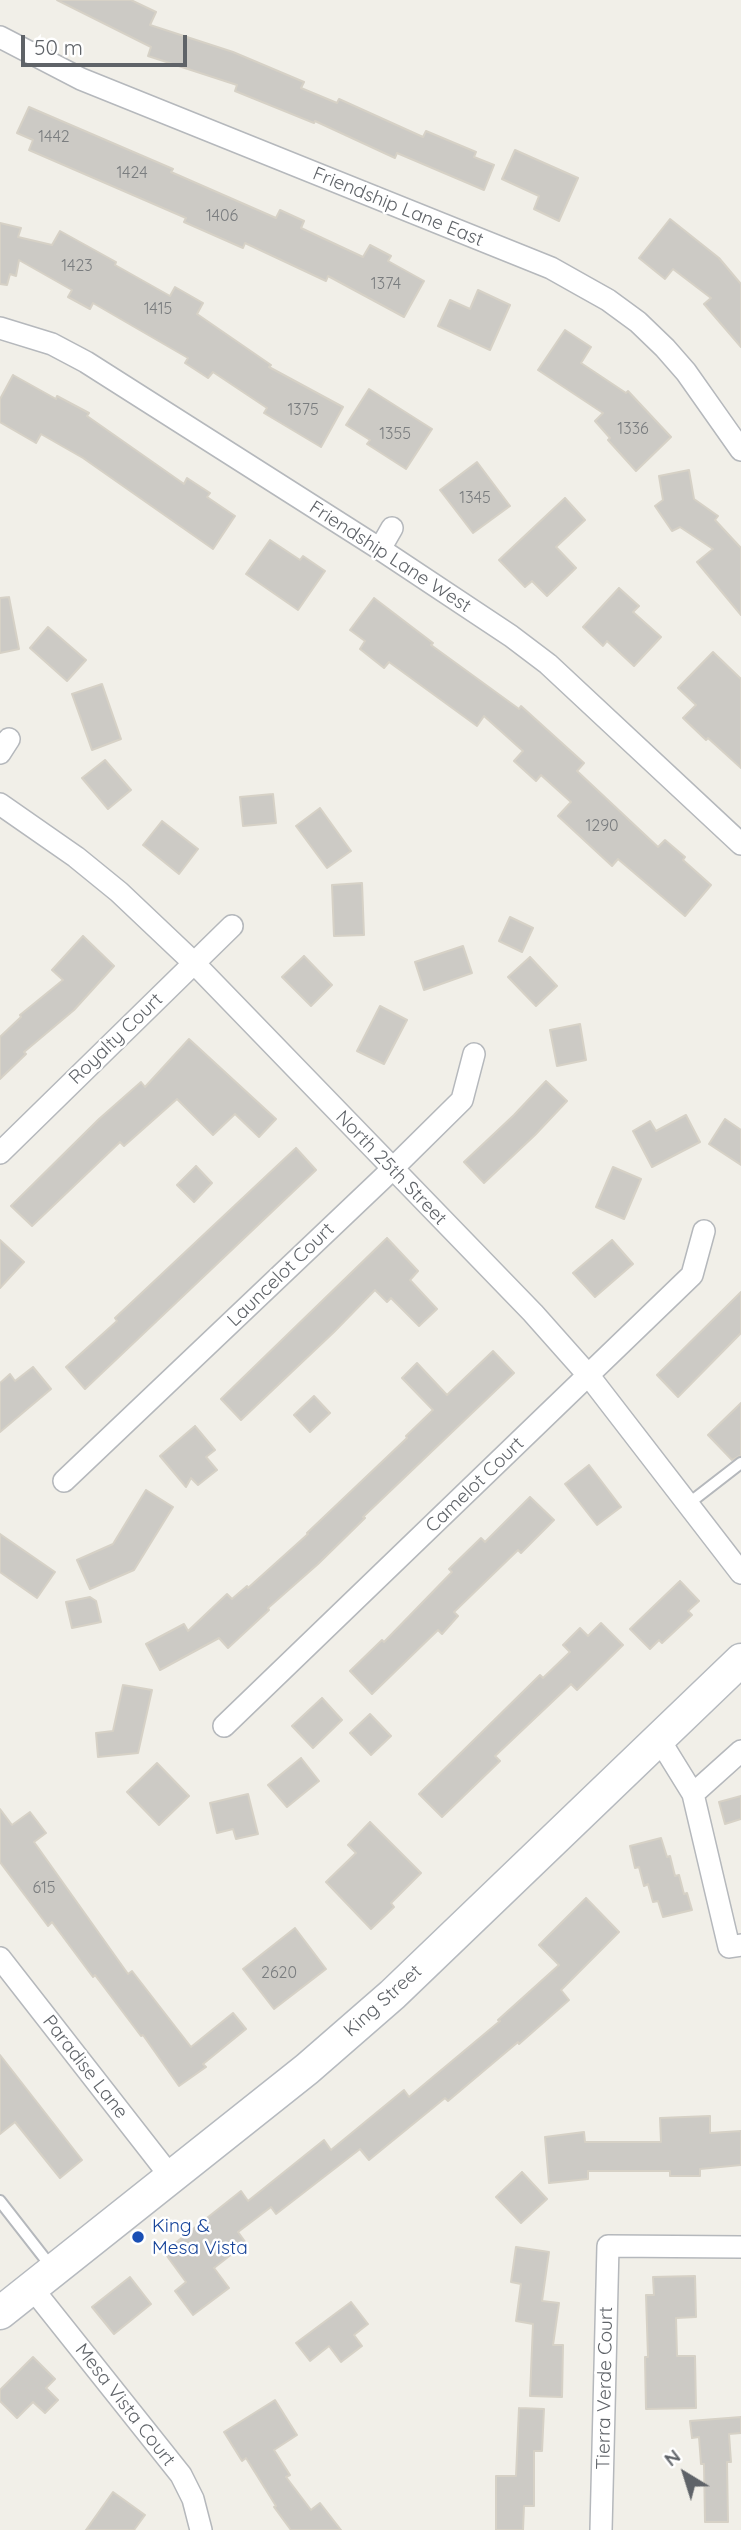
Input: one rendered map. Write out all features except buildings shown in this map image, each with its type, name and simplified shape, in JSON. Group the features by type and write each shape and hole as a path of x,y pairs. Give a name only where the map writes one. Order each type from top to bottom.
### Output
{"street":[{"name":"Friendship Lane East","path":"0,37 81,79 551,268 591,290 638,323 664,348 686,372 741,450"},
{"name":"Friendship Lane West","path":"0,328 52,344 86,362 380,549 511,636 548,664 741,844"},
{"path":"380,549 392,528"},
{"name":"North 25th Street","path":"0,804 76,857 119,892 194,963 533,1313 589,1376 741,1573"},
{"name":"Royalty Court","path":"0,1153 232,926"},
{"name":"Launcelot Court","path":"64,1482 462,1100 474,1054"},
{"name":"Camelot Court","path":"224,1727 692,1275 704,1231"},
{"name":"King Street","path":"0,2313 307,2069 392,1995 741,1660"},
{"path":"659,1739 693,1794 729,1947 741,1945"},
{"path":"693,1794 741,1751"},
{"name":"Paradise Lane","path":"0,1958 171,2177"},
{"name":"Tierra Verde Court","path":"601,2530 608,2246 741,2247"},
{"name":"Mesa Vista Court","path":"43,2279 181,2475 193,2499 201,2530"}],"lane":[{"path":"688,1504 741,1463"},
{"path":"0,2201 43,2279"}],"place":[{"name":"King & Mesa Vista","path":"138,2237"}]}
